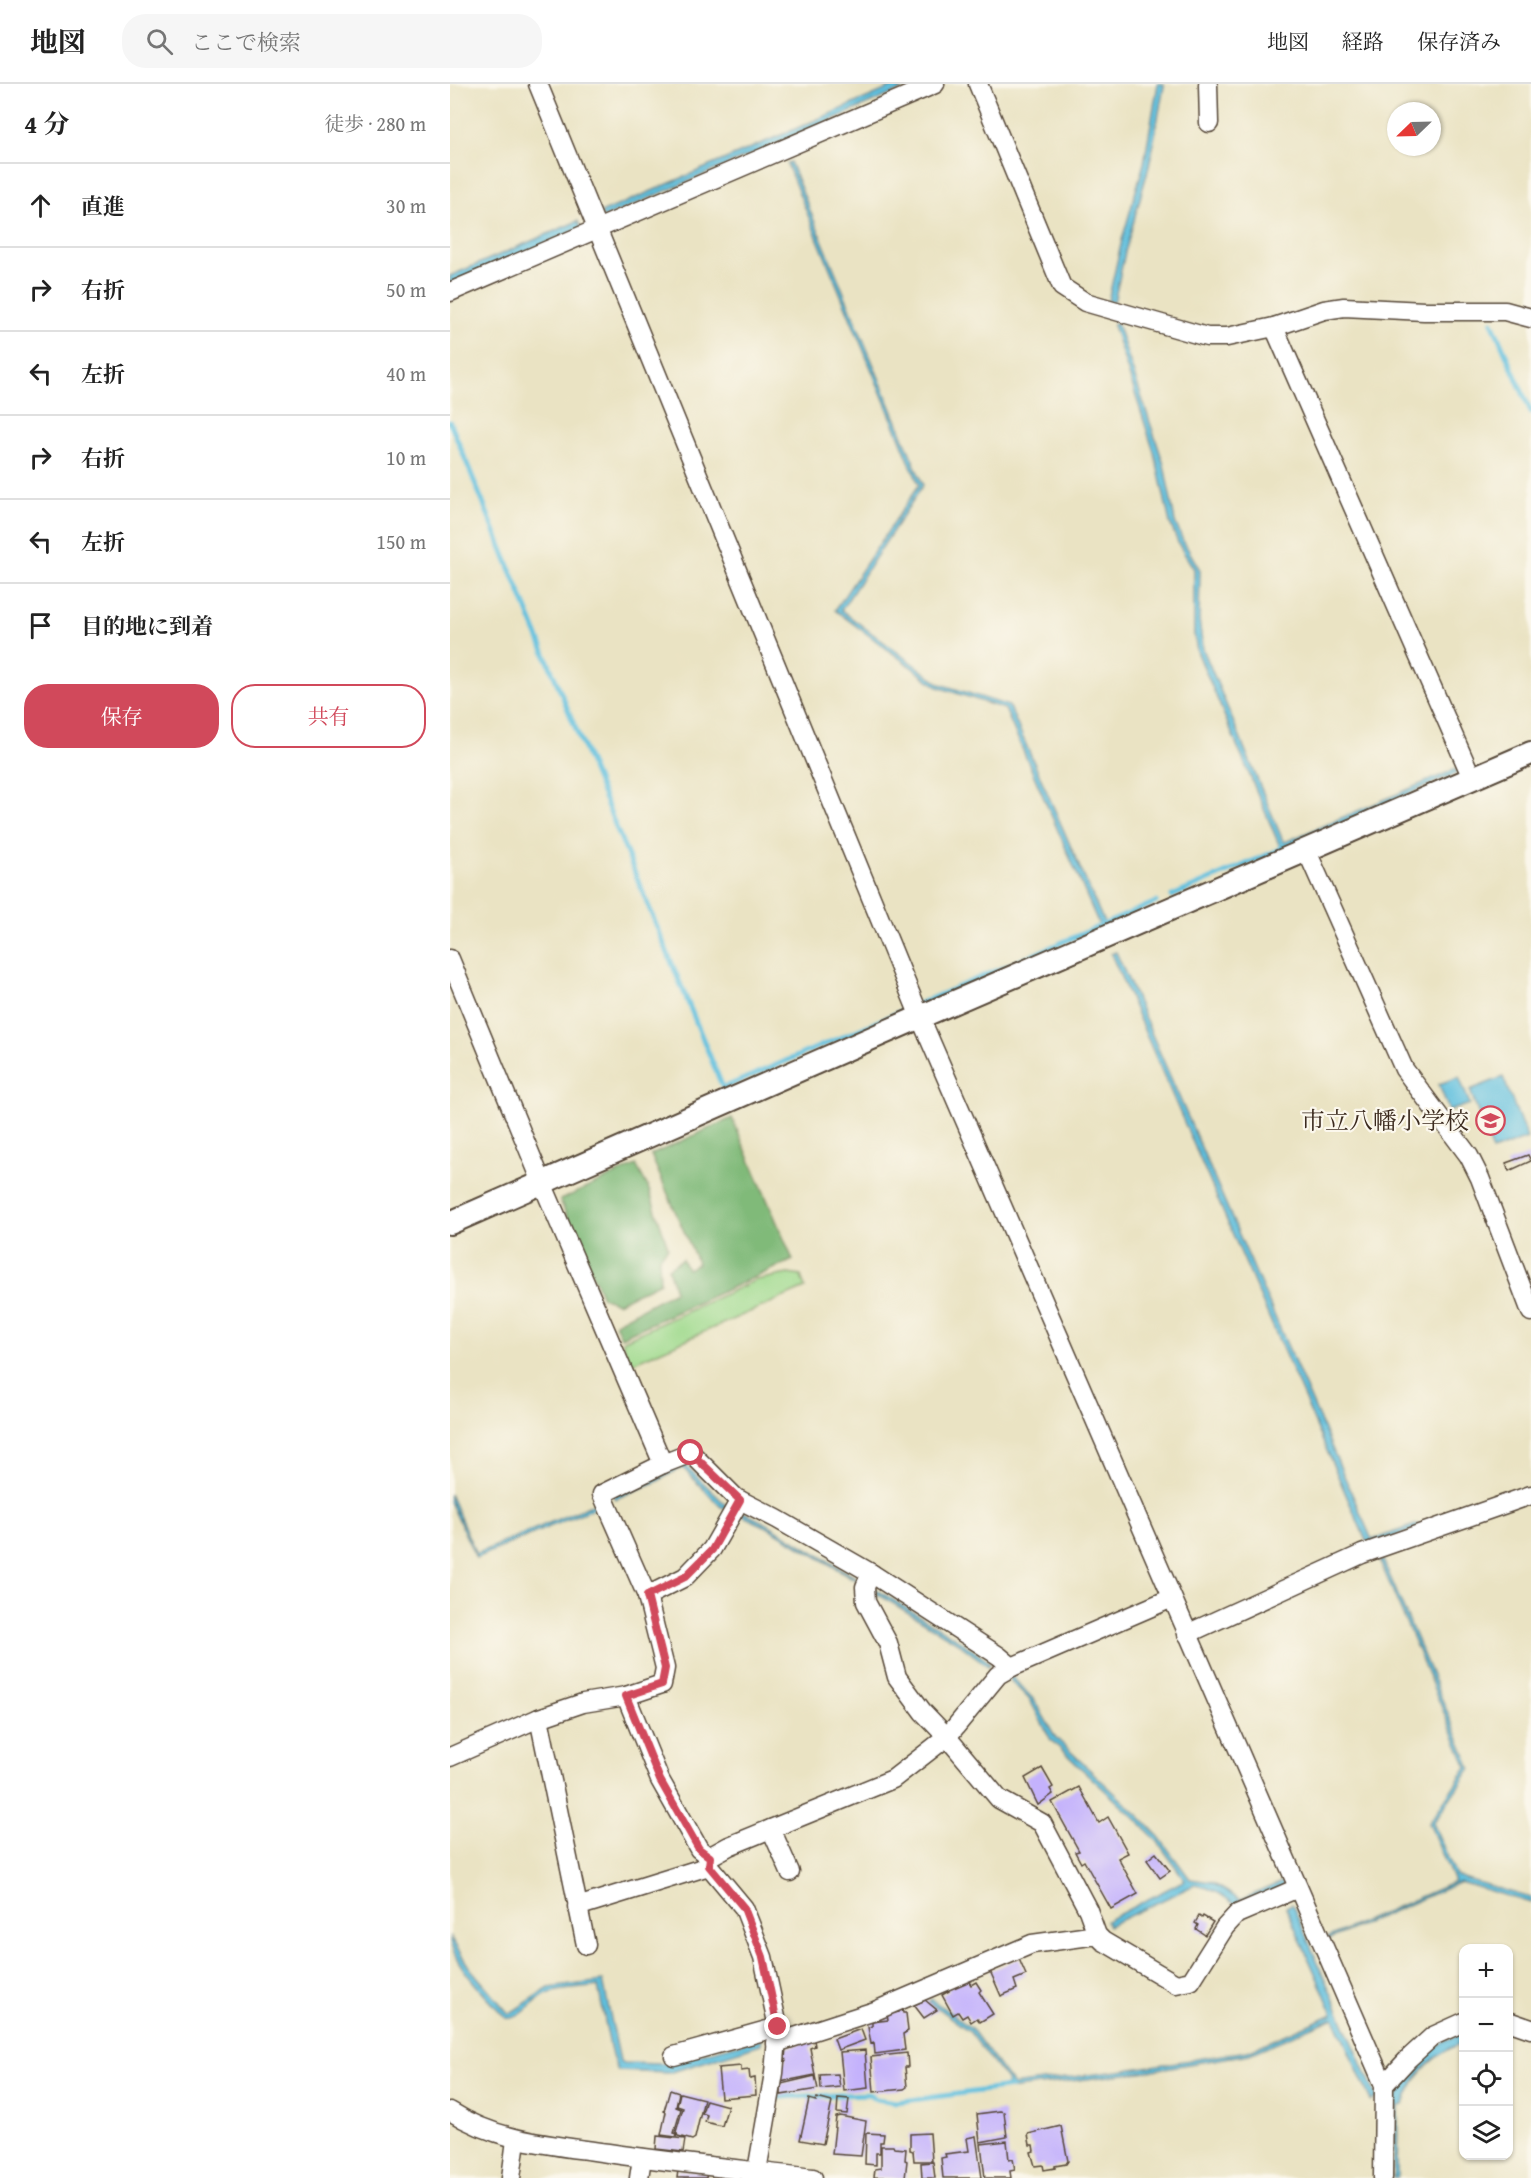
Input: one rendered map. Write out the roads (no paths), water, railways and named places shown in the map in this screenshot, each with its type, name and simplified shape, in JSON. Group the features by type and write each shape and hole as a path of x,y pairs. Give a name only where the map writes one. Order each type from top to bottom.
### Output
{"street":[{"path":"538,84 920,1017 1384,2085 1383,2178"},
{"path":"450,292 935,84"},
{"path":"978,84 1062,287 1085,302 1207,337 1227,337 1274,327 1324,310 1344,307 1424,311 1505,311 1531,318"},
{"path":"1208,84 1209,123"},
{"path":"1274,327 1472,778"},
{"path":"450,1223 1531,753"},
{"path":"1306,849 1404,1069 1469,1156 1480,1178 1531,1312"},
{"path":"450,959 663,1464"},
{"path":"450,1757 539,1718 583,1703 626,1696 662,1684 665,1668 647,1596 602,1494 691,1453 740,1500 871,1573 999,1656 1012,1667"},
{"path":"1187,1634 1362,1554 1531,1495"},
{"path":"647,1596 685,1577 712,1550 740,1500"},
{"path":"871,1573 865,1587 866,1602 888,1643 897,1677 923,1712 999,1799 1042,1823 1088,1910 1097,1935 1103,1941 1176,1984 1191,1981 1225,1927 1237,1914 1298,1888"},
{"path":"577,1907 709,1862 729,1846 893,1779 947,1737 998,1675 1172,1598"},
{"path":"626,1696 660,1780 699,1849 744,1908 763,1957 777,2035 774,2073 757,2171"},
{"path":"539,1718 586,1945"},
{"path":"771,1829 790,1872"},
{"path":"674,2056 777,2035 875,2011 1032,1944 1097,1935"},
{"path":"1513,2022 1531,2029"},
{"path":"1384,2085 1433,2036 1459,2024"},
{"path":"450,2111 464,2120 516,2140 642,2158 813,2178"},
{"path":"511,2178 516,2140"},
{"path":"639,2178 642,2158"}],"water":[{"path":"899,84 915,84 603,218 601,213"},
{"path":"1158,84 1164,84 1164,86 1149,166 1125,252 1114,302 1108,301 1122,240 1144,163"},
{"path":"790,162 923,485 841,610 940,684 1009,706 1106,927 1101,929 1005,709 938,687 835,610 919,485 787,164"},
{"path":"578,221 581,228 450,284 450,276"},
{"path":"1117,323 1164,465 1175,522 1200,570 1199,620 1203,649 1283,841 1456,769 1457,773 1281,849 1197,651 1194,634 1194,569 1179,545 1170,523 1155,455 1113,325"},
{"path":"1116,952 1372,1540 1418,1524 1420,1528 1368,1545 1111,954"},
{"path":"1459,1077 1470,1104 1449,1111 1439,1084"},
{"path":"1503,1077 1527,1138 1492,1151 1470,1090"},
{"path":"683,1463 727,1506 725,1508 721,1507 683,1468 615,1499 613,1495"},
{"path":"450,1494 476,1554 594,1504 596,1507 476,1558 450,1501"},
{"path":"743,1512 769,1525 860,1580 859,1582 769,1528 741,1515"},
{"path":"1383,1560 1471,1768 1433,1823 1456,1876 1531,1898 1531,1903 1460,1882 1327,1940 1326,1938 1454,1882 1429,1823 1467,1767 1380,1561"},
{"path":"872,1587 959,1640 990,1663 988,1666 958,1643 871,1590"},
{"path":"1011,1676 1034,1700 1056,1738 1141,1818 1159,1837 1190,1879 1211,1882 1240,1900 1282,1882 1284,1887 1238,1907 1212,1890 1194,1885 1108,1926 1106,1921 1185,1880 1158,1842 1140,1823 1051,1740 1030,1700 1009,1679"},
{"path":"1292,1904 1377,2098 1371,2101 1334,2018 1249,2054 1140,2072 1009,2089 1006,2080 969,2031 929,2002 931,1999 971,2028 1013,2085 1248,2051 1333,2014 1286,1907"},
{"path":"450,1937 469,1967 509,2014 549,1988 603,1981 620,2061 623,2063 663,2064 762,2038 761,2044 669,2073 618,2071 612,2056 598,1986 548,1994 520,2015 506,2018 463,1969 456,1958"},
{"path":"1459,2035 1459,2044 1426,2066 1413,2083 1404,2104 1398,2107 1397,2178 1393,2178 1396,2098 1424,2056 1444,2041"}],"waterway":[{"path":"1492,322 1531,412"},
{"path":"450,422 723,1088 1156,902"},
{"path":"1172,896 1281,849 1282,845"},
{"path":"778,2097 869,2094 876,2099 896,2102 1011,2087"}],"place":[{"name":"市立八幡小学校","path":"1490,1120"}]}
